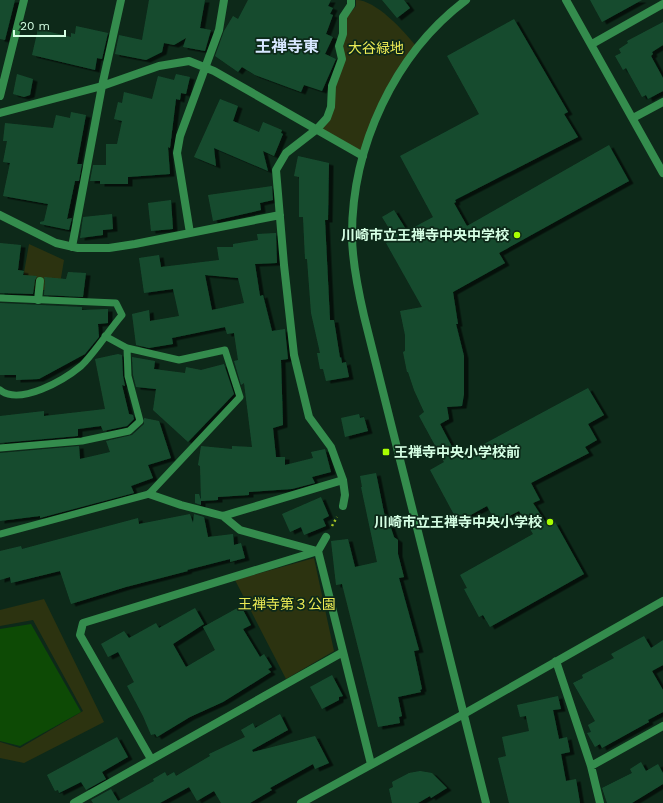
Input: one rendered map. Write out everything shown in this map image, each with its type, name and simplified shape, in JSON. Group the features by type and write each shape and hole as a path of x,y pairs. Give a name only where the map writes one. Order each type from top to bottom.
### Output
{"street":[{"path":"0,96 24,0"},
{"path":"72,247 102,86 121,0"},
{"path":"190,233 177,153 180,136 219,30 224,0"},
{"path":"343,506 345,496 343,480 331,447 309,417 294,355 284,265 276,170 286,154 317,129 327,118 331,107 332,86 342,59 339,46 343,34 343,17 351,5 351,0"},
{"path":"466,0 440,23 419,46 389,90 373,126 363,156 354,196 352,236 356,276 364,316 413,509 462,714 486,803"},
{"path":"566,0 663,173"},
{"path":"592,44 663,4"},
{"path":"0,113 102,86 158,66 189,61 206,67 363,156"},
{"path":"633,118 663,102"},
{"path":"0,215 56,243 72,247 110,248 280,215"},
{"path":"38,300 40,280"},
{"path":"223,516 343,480"},
{"path":"149,494 181,505 223,516 240,530 318,551"},
{"path":"151,759 80,634 83,623 318,551 326,537"},
{"path":"318,551 371,764"},
{"path":"302,803 663,601"},
{"path":"74,803 343,652"},
{"path":"556,661 591,766 600,803"},
{"path":"591,766 663,726"}],"lane":[{"path":"0,298 116,303 122,315 81,366 49,386 31,394 18,396 4,394 0,390"},
{"path":"0,534 149,494 240,397 225,350 179,360 127,348 105,336"},
{"path":"0,448 82,441 129,431 140,421 128,376 127,348"}],"path":[{"path":"326,537 343,506"}],"green space":[{"name":"大谷緑地","path":"356,0 364,1 372,5 389,17 416,46 362,152 319,130 335,86 346,33 347,17 356,6"},
{"path":"29,244 64,260 59,290 21,290"},
{"name":"王禅寺第３公園","path":"314,558 334,651 286,679 235,580"},
{"path":"44,599 104,722 24,763 0,758 0,742 20,748 83,711 33,620 0,626 0,610"}],"shaded area":[{"path":"31,624 81,712 20,746 0,741 0,629"}],"building":[{"path":"0,0 15,0 5,40 0,39"},
{"path":"149,0 205,0 200,28 211,30 205,51 183,47 186,38 174,45 164,43 162,52 146,60 115,54 119,35 142,40"},
{"path":"248,0 331,0 328,6 333,8 330,14 333,15 326,34 333,37 325,54 336,59 322,91 304,85 301,92 255,75 242,67 238,72 215,56 224,31 233,16 238,19"},
{"path":"382,0 404,0 410,8 397,18"},
{"path":"590,0 642,0 602,22"},
{"path":"514,19 568,112 564,114 578,137 455,200 456,202 454,203 467,226 609,145 629,181 499,253 505,263 453,292 458,324 456,324 464,356 464,394 462,406 447,407 449,419 440,424 458,458 588,388 604,415 588,424 597,440 585,447 589,453 531,483 540,500 533,503 548,526 555,522 584,574 490,627 483,615 479,617 464,589 467,588 460,575 533,534 519,511 496,523 487,506 458,522 430,470 444,462 419,416 424,412 407,372 403,352 405,351 405,335 400,311 422,307 386,243 395,238 382,217 394,210 407,231 433,217 400,156 479,114 447,56"},
{"path":"663,22 663,45 652,52 653,54 651,56 663,78 663,91 648,99 646,95 642,97 626,68 623,70 615,56 621,53 619,49 628,43 627,41"},
{"path":"76,26 108,33 102,59 97,58 95,70 32,55 38,29 71,37 71,33 75,34"},
{"path":"17,74 33,79 30,95 24,97 13,94"},
{"path":"176,74 190,77 186,94 181,93 180,100 176,99 170,148 168,147 170,174 128,177 128,184 100,184 100,181 90,181 93,165 106,165 106,144 117,144 122,121 114,119 118,102 122,103 124,92 152,99 158,76 174,80"},
{"path":"220,99 238,106 233,121 259,132 263,122 282,130 281,133 283,134 274,156 263,151 268,171 214,148 216,166 194,157"},
{"path":"71,112 86,115 77,164 82,164 79,181 75,181 67,219 72,218 69,230 40,224 40,222 44,221 48,204 3,196 10,163 3,162 7,141 3,141 5,123 53,128 56,115 70,118"},
{"path":"298,156 329,163 328,220 325,220 330,320 334,320 340,358 341,357 342,363 346,362 349,377 326,381 323,369 320,369 317,353 320,353 311,313 307,259 305,259 303,217 299,217 299,177 294,176"},
{"path":"272,186 273,200 260,203 261,210 213,221 208,195"},
{"path":"171,200 173,229 151,231 148,203"},
{"path":"112,214 113,229 103,230 103,235 80,238 83,217"},
{"path":"276,233 277,263 255,264 260,296 263,295 272,331 285,329 288,359 281,360 283,425 273,428 276,457 285,457 285,465 313,458 311,452 325,449 331,472 312,477 315,483 292,489 249,492 249,495 218,497 218,500 201,501 201,505 195,503 195,494 199,494 201,500 200,466 198,465 201,446 232,449 232,446 252,447 244,383 241,385 234,361 238,360 234,333 227,334 225,327 172,338 173,344 149,348 136,345 132,314 149,310 150,321 179,316 173,289 144,293 139,258 159,255 161,267 219,260 217,247 233,247 233,244 258,240 257,234","holes":["205,275 238,278 244,303 212,310"]},
{"path":"0,243 21,245 18,270 24,271 23,275 37,276 33,294 0,293"},
{"path":"68,272 86,273 83,297 44,295 44,277 66,279"},
{"path":"0,303 82,307 82,310 108,309 108,323 98,324 99,337 85,354 39,379 16,380 16,375 0,375"},
{"path":"118,354 122,355 125,386 122,385 129,414 133,415 134,419 127,426 103,431 101,426 78,429 78,436 0,443 0,416 44,411 44,416 105,409 95,359"},
{"path":"132,357 155,361 154,369 185,373 186,367 201,370 224,364 234,394 188,442 153,410 156,389 136,387 133,375"},
{"path":"359,414 360,418 364,417 368,431 345,437 341,418"},
{"path":"144,418 159,421 171,458 148,465 153,478 131,486 134,493 40,518 40,516 0,521 0,453 79,446 80,459 110,452 106,441 132,435 144,424"},
{"path":"376,473 386,522 389,522 394,537 398,540 398,554 404,577 399,578 419,650 414,651 422,689 420,690 421,692 398,697 402,716 399,717 400,723 378,727 342,584 336,585 331,541 348,539 355,567 377,562 360,476"},
{"path":"321,497 329,516 323,519 326,526 304,535 301,527 290,532 282,514"},
{"path":"190,514 193,523 194,514 204,517 208,537 233,534 234,545 241,543 245,558 230,562 230,559 187,570 188,571 126,587 71,604 60,571 11,583 10,577 0,580 0,551 21,546 22,549 138,518 139,524"},
{"path":"241,606 251,625 243,629 260,657 264,654 272,667 268,669 271,672 223,702 190,717 157,737 155,734 151,735 127,686 134,682 118,652 108,657 101,644 124,631 129,638 156,623 159,628 195,608 204,624 173,644 186,667 215,650 203,627"},
{"path":"644,636 651,648 663,640 663,665 652,671 663,690 663,712 648,720 649,722 602,748 600,744 595,747 587,733 591,732 588,725 595,721 573,683 583,678 582,675 614,658 611,654"},
{"path":"332,675 343,696 339,697 339,700 322,709 310,687"},
{"path":"558,696 561,709 553,710 559,739 567,737 570,752 561,754 566,781 576,779 580,803 509,803 498,758 506,756 502,737 529,731 526,716 520,717 517,705"},
{"path":"280,714 288,730 252,750 253,752 315,736 329,763 315,769 313,764 270,788 272,790 250,803 221,803 214,791 197,801 189,787 160,803 93,803 91,800 111,789 118,801 154,781 153,779 165,772 167,776 174,772 176,776 210,756 209,754 245,737 241,730 253,723 255,728"},
{"path":"117,737 128,757 102,772 106,779 86,790 81,782 59,793 58,790 55,791 47,775"},
{"path":"641,762 646,771 658,764 663,773 663,784 632,803 607,803 602,788 632,773 630,769"},
{"path":"420,771 432,773 447,788 431,798 430,796 418,803 392,803 389,789 393,787 392,782 409,773"}],"place":[{"name":"川崎市立王禅寺中央中学校","path":"517,235"},
{"name":"王禅寺中央小学校前","path":"386,452"},
{"name":"川崎市立王禅寺中央小学校","path":"550,522"}],"district":[{"name":"王禅寺東","path":"287,46"}]}
